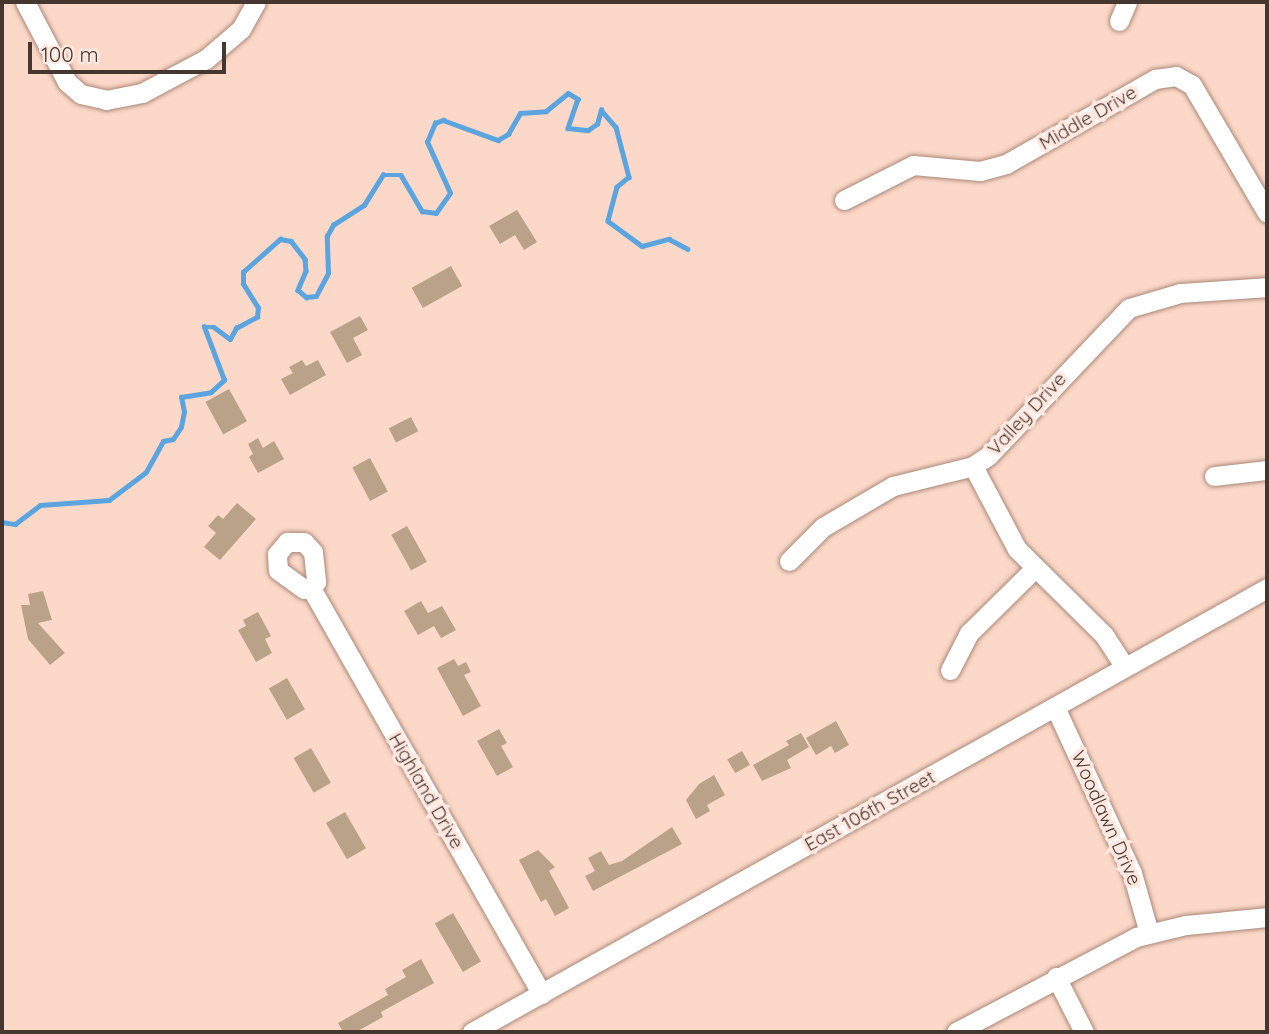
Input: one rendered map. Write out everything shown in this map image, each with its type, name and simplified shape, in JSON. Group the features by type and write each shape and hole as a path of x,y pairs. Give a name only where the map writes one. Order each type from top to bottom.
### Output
{"street":[{"path":"25,2 67,82 81,94 111,100 165,82 230,41 256,2"},
{"path":"1119,21 1127,2"},
{"name":"Middle Drive","path":"844,200 913,165 980,171 1006,164 1155,79 1176,76 1192,85 1267,213"},
{"name":"Valley Drive","path":"789,562 816,532 893,486 972,466 998,449 1098,336 1129,308 1172,295 1267,287"},
{"path":"972,466 1010,540 1034,569 1104,635 1125,667"},
{"path":"1214,476 1267,470"},
{"path":"950,670 969,633 1034,569"},
{"name":"Highland Drive","path":"311,587 542,994"},
{"name":"East 106th Street","path":"472,1032 1267,588"},
{"name":"Woodlawn Drive","path":"1055,707 1128,862 1149,933"},
{"path":"956,1032 1056,977 1149,933 1217,920 1267,918"},
{"path":"1056,977 1084,1032"}],"building":[{"path":"517,210 537,242 524,250 515,235 500,244 489,226"},
{"path":"451,266 462,286 423,308 412,288"},
{"path":"360,316 368,330 353,338 362,355 347,363 330,332"},
{"path":"302,360 306,366 318,360 326,375 290,395 281,379 293,373 289,367"},
{"path":"229,389 247,421 223,434 205,402"},
{"path":"411,417 418,431 396,443 389,428"},
{"path":"258,438 263,448 274,441 284,459 258,473 249,457 253,454 248,444"},
{"path":"370,458 388,492 370,501 352,467"},
{"path":"237,503 256,519 220,560 204,547 216,533 208,526 218,515 223,519"},
{"path":"407,526 427,562 411,571 391,535"},
{"path":"43,591 52,620 38,623 65,653 50,665 28,639 21,605 30,605 28,594"},
{"path":"421,601 428,613 442,606 456,630 441,638 434,626 418,635 404,611"},
{"path":"258,612 271,636 265,639 272,653 256,662 238,630 246,626 243,620"},
{"path":"454,659 458,666 466,662 471,672 464,675 481,706 463,716 437,668"},
{"path":"287,678 305,709 287,720 269,688"},
{"path":"836,721 849,745 835,753 831,746 816,755 806,738"},
{"path":"499,729 507,743 501,746 513,767 497,776 477,741"},
{"path":"801,733 809,747 787,760 791,768 762,781 753,765 789,745 786,741"},
{"path":"311,748 331,783 314,793 294,758"},
{"path":"742,751 750,765 735,773 727,760"},
{"path":"714,775 725,795 707,805 710,811 696,819 686,800 699,784"},
{"path":"345,812 366,848 347,859 326,823"},
{"path":"672,827 682,844 593,891 585,876 595,871 588,858 601,851 609,865 622,861"},
{"path":"538,850 555,867 549,871 569,908 555,916 546,899 541,902 519,860"},
{"path":"453,913 481,961 463,972 435,924"},
{"path":"421,959 434,983 381,1012 383,1017 356,1032 343,1032 338,1023 388,995 385,989 406,977 402,970"}],"waterway":[{"path":"2,522 15,524 40,505 109,500 146,472 163,441 173,439 181,427 184,412 181,397 211,392 224,380 204,327 214,327 230,339 236,328 257,317 258,308 243,284 243,272 280,239 291,241 305,259 306,271 298,290 306,297 316,296 328,273 327,236 333,225 364,205 383,175 401,175 422,211 436,213 450,193 427,142 435,123 443,120 498,140 508,134 520,113 546,111 568,93 578,99 568,128 588,130 597,124 601,110 616,127 629,177 617,187 608,221 642,246 669,239 688,249"}]}
